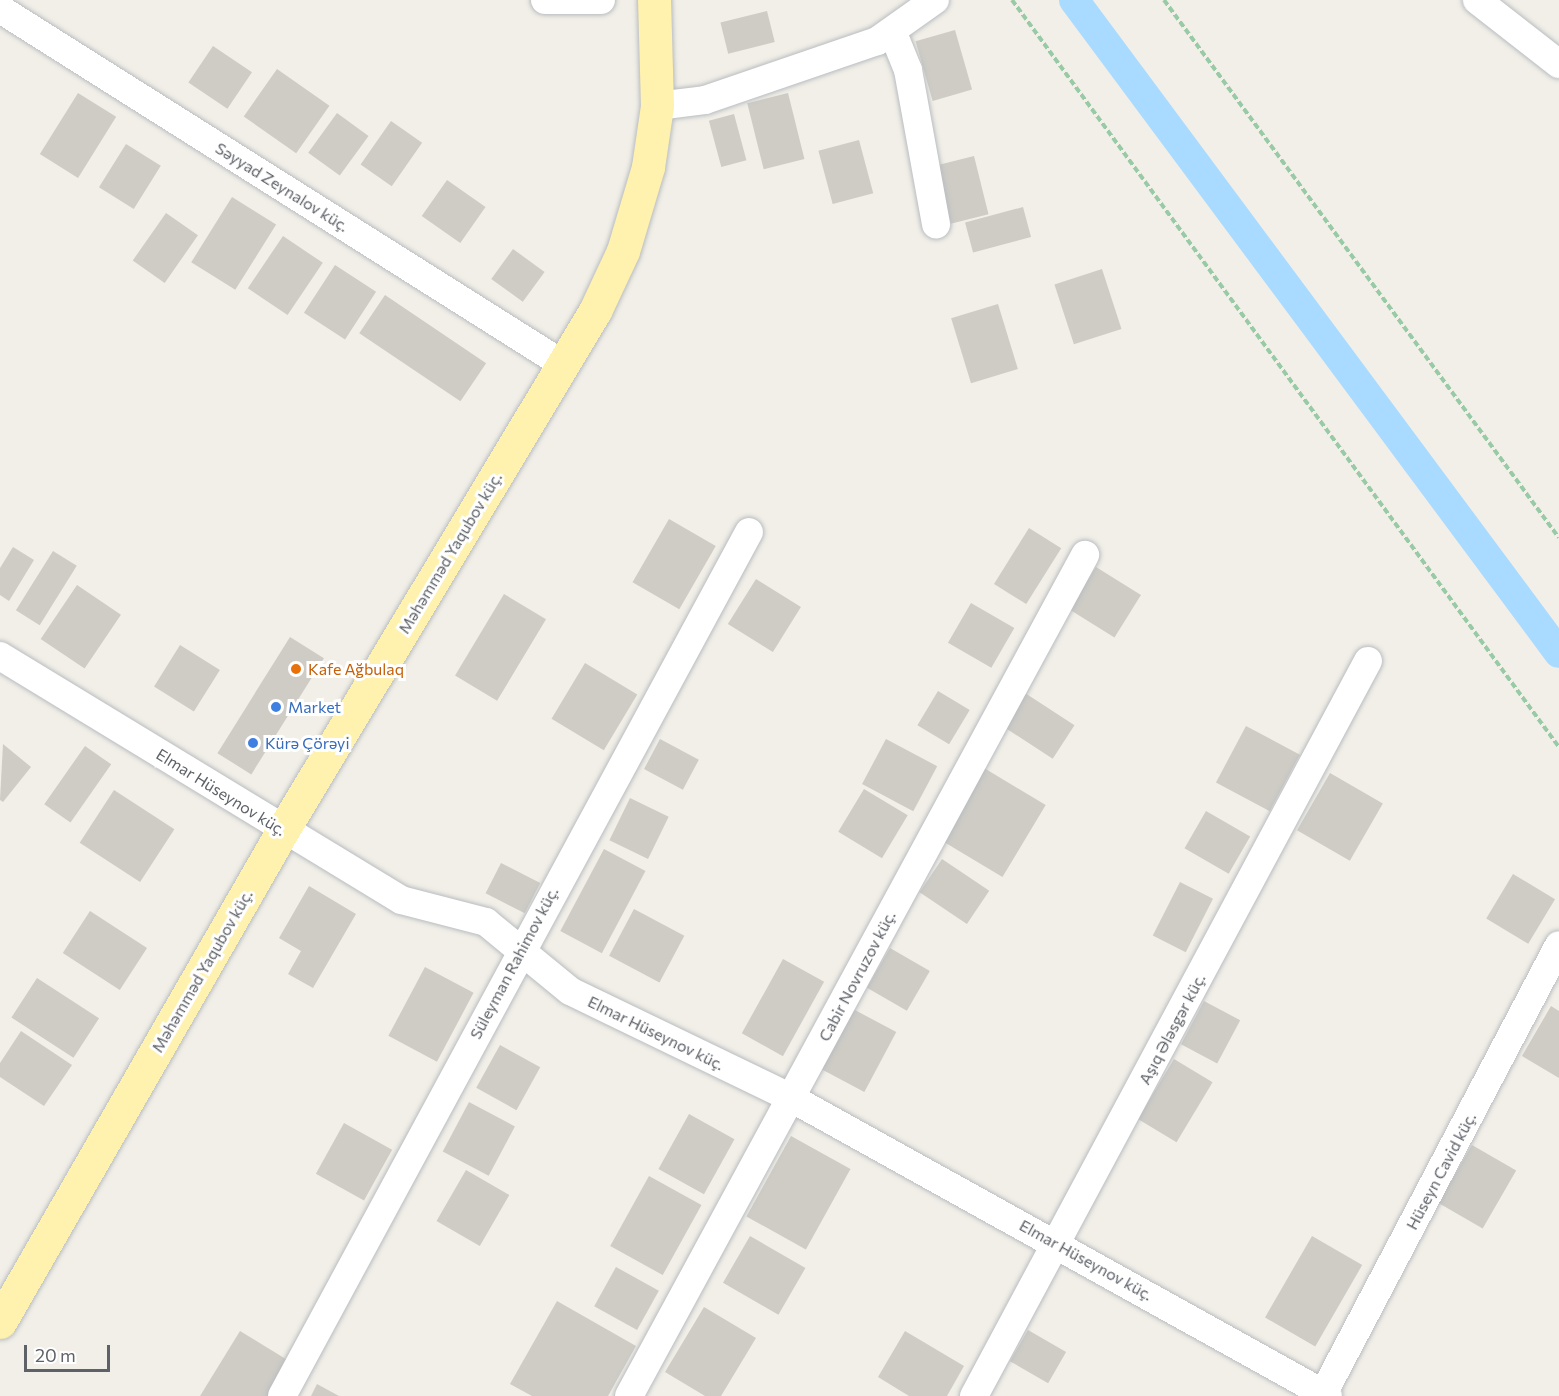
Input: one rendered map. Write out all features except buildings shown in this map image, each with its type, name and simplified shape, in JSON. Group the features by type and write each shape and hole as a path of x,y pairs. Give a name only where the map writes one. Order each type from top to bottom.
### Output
{"main road":[{"name":"Məhəmməd Yaqubov küç.","path":"0,1322 283,830 564,365 622,251 648,167 657,106 654,0"}],"street":[{"path":"545,0 601,0"},
{"path":"657,106 705,100 893,33 935,0"},
{"path":"1477,0 1559,64"},
{"name":"Səyyad Zeynalov küç.","path":"0,9 564,365"},
{"path":"893,33 908,70 936,224"},
{"name":"Süleyman Rahimov küç.","path":"282,1396 521,947 749,532"},
{"name":"Cabir Novruzov küç.","path":"629,1396 1085,555"},
{"name":"Elmar Hüseynov küç.","path":"0,656 401,900 486,922 521,947 570,991 791,1098 1057,1243 1324,1395"},
{"name":"Aşıq Ələsgər küç.","path":"974,1396 1368,661"},
{"name":"Hüseyn Cavid küç.","path":"1324,1395 1559,945"}],"path":[{"path":"1012,0 1559,747"},
{"path":"1164,0 1559,538"}],"waterway":[{"path":"1074,0 1559,653"}],"place":[{"name":"Kafe Ağbulaq","path":"296,669"},
{"name":"Market","path":"276,707"},
{"name":"Kürə Çörəyi","path":"253,743"}]}
